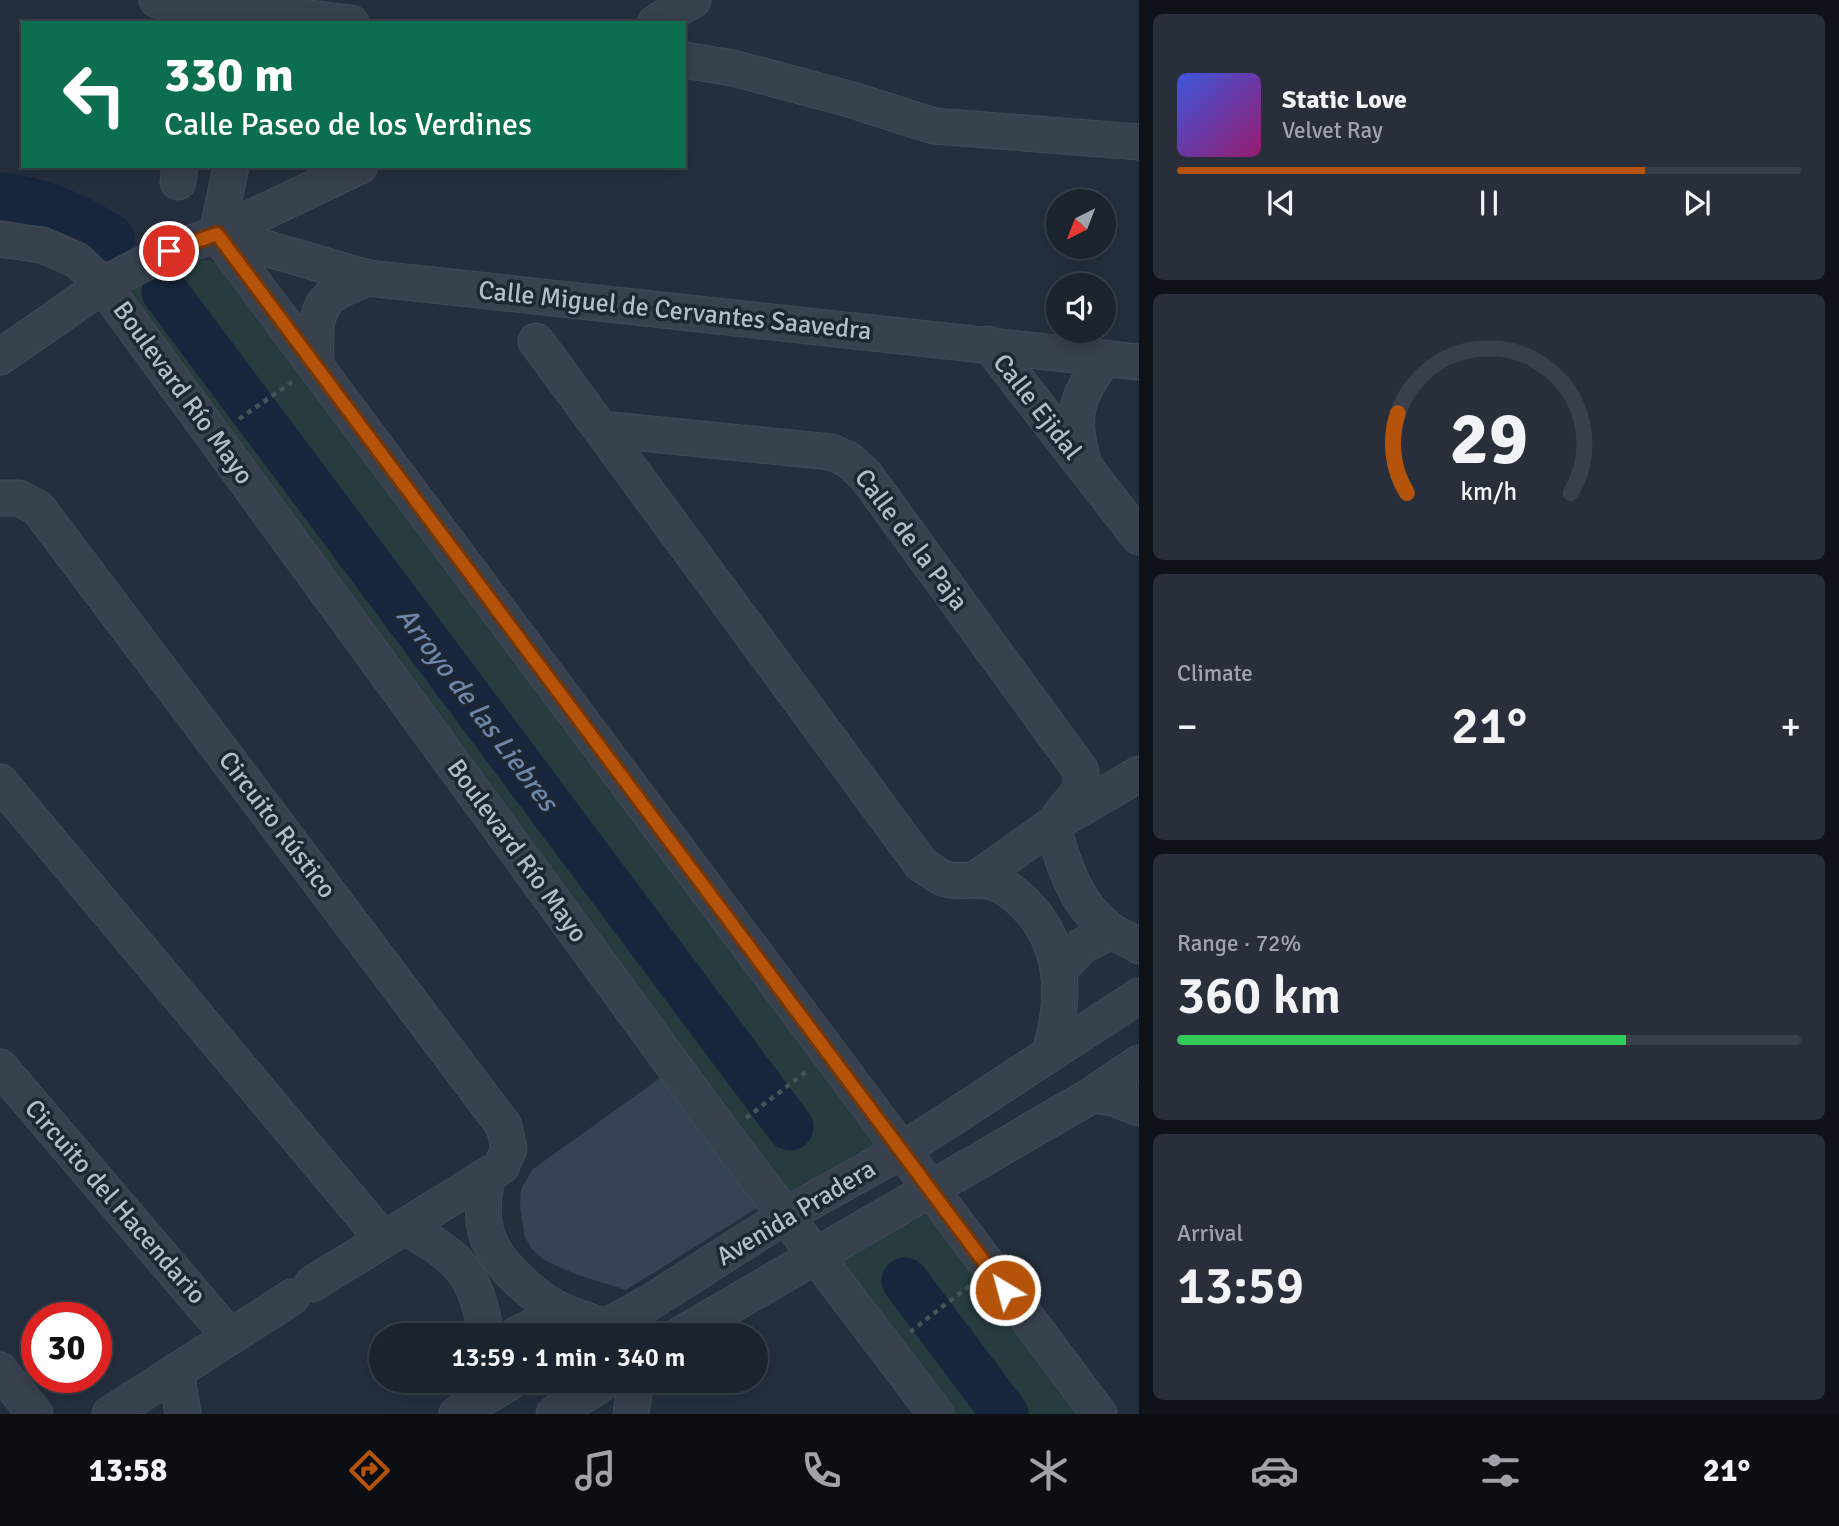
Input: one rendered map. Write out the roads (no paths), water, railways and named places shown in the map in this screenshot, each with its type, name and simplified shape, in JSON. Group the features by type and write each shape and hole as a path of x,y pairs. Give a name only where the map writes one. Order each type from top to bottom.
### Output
{"street":[{"path":"157,0 218,12 327,21"},
{"path":"658,21 693,0"},
{"path":"686,60 733,68 849,99 934,126 1139,142"},
{"path":"231,168 217,234 304,374 901,1151 1099,1414"},
{"path":"0,357 115,278 169,251 217,234 356,168"},
{"name":"Calle Miguel de Cervantes Saavedra","path":"217,234 368,278 1139,362"},
{"name":"Boulevard Río Mayo","path":"0,239 42,245 115,278 785,1216 936,1414"},
{"path":"304,374 320,311 332,295 368,278"},
{"path":"536,341 921,864 934,874 949,880 976,879 1003,887 1039,919 1051,940 1059,970 1061,998 1058,1027 1049,1055"},
{"name":"Calle Ejidal","path":"989,344 1139,537"},
{"name":"Calle Ejidal","path":"1085,469 1075,432 1078,403 1104,358"},
{"name":"Calle de la Paja","path":"601,429 831,452 849,460 866,476 1081,771 1081,789 1052,825"},
{"name":"Circuito Rústico","path":"0,498 19,498 38,508 504,1126 509,1149 501,1167 230,1337"},
{"name":"Calle de la Paja","path":"976,879 1052,825 1139,774"},
{"path":"0,782 394,1233 425,1238 460,1266 473,1283 484,1323"},
{"path":"1052,825 1069,878 1078,896 1125,939"},
{"path":"1059,970 1082,946 1125,939"},
{"name":"Avenida Pradera","path":"613,1323 785,1216 901,1151 1139,996"},
{"name":"Avenida Pradera","path":"700,1323 1091,1095 1139,1063"},
{"name":"Circuito del Hacendario","path":"0,1067 230,1337"},
{"path":"1091,1095 1114,1098 1138,1106"},
{"path":"487,1177 483,1199 484,1221 489,1242 500,1262 529,1290 584,1323"},
{"path":"541,1323 563,1312"},
{"path":"110,1414 230,1337"},
{"path":"0,1370 35,1414"},
{"path":"176,1371 183,1414"},
{"path":"476,1402 491,1393"},
{"path":"554,1414 587,1393"},
{"path":"631,1414 634,1393"}],"waterway":[{"name":"Arroyo de las Liebres","path":"0,196 30,201 58,210 111,238"},
{"name":"Arroyo de las Liebres","path":"165,292 790,1127"},
{"name":"Arroyo de las Liebres","path":"905,1281 1005,1414"}]}
